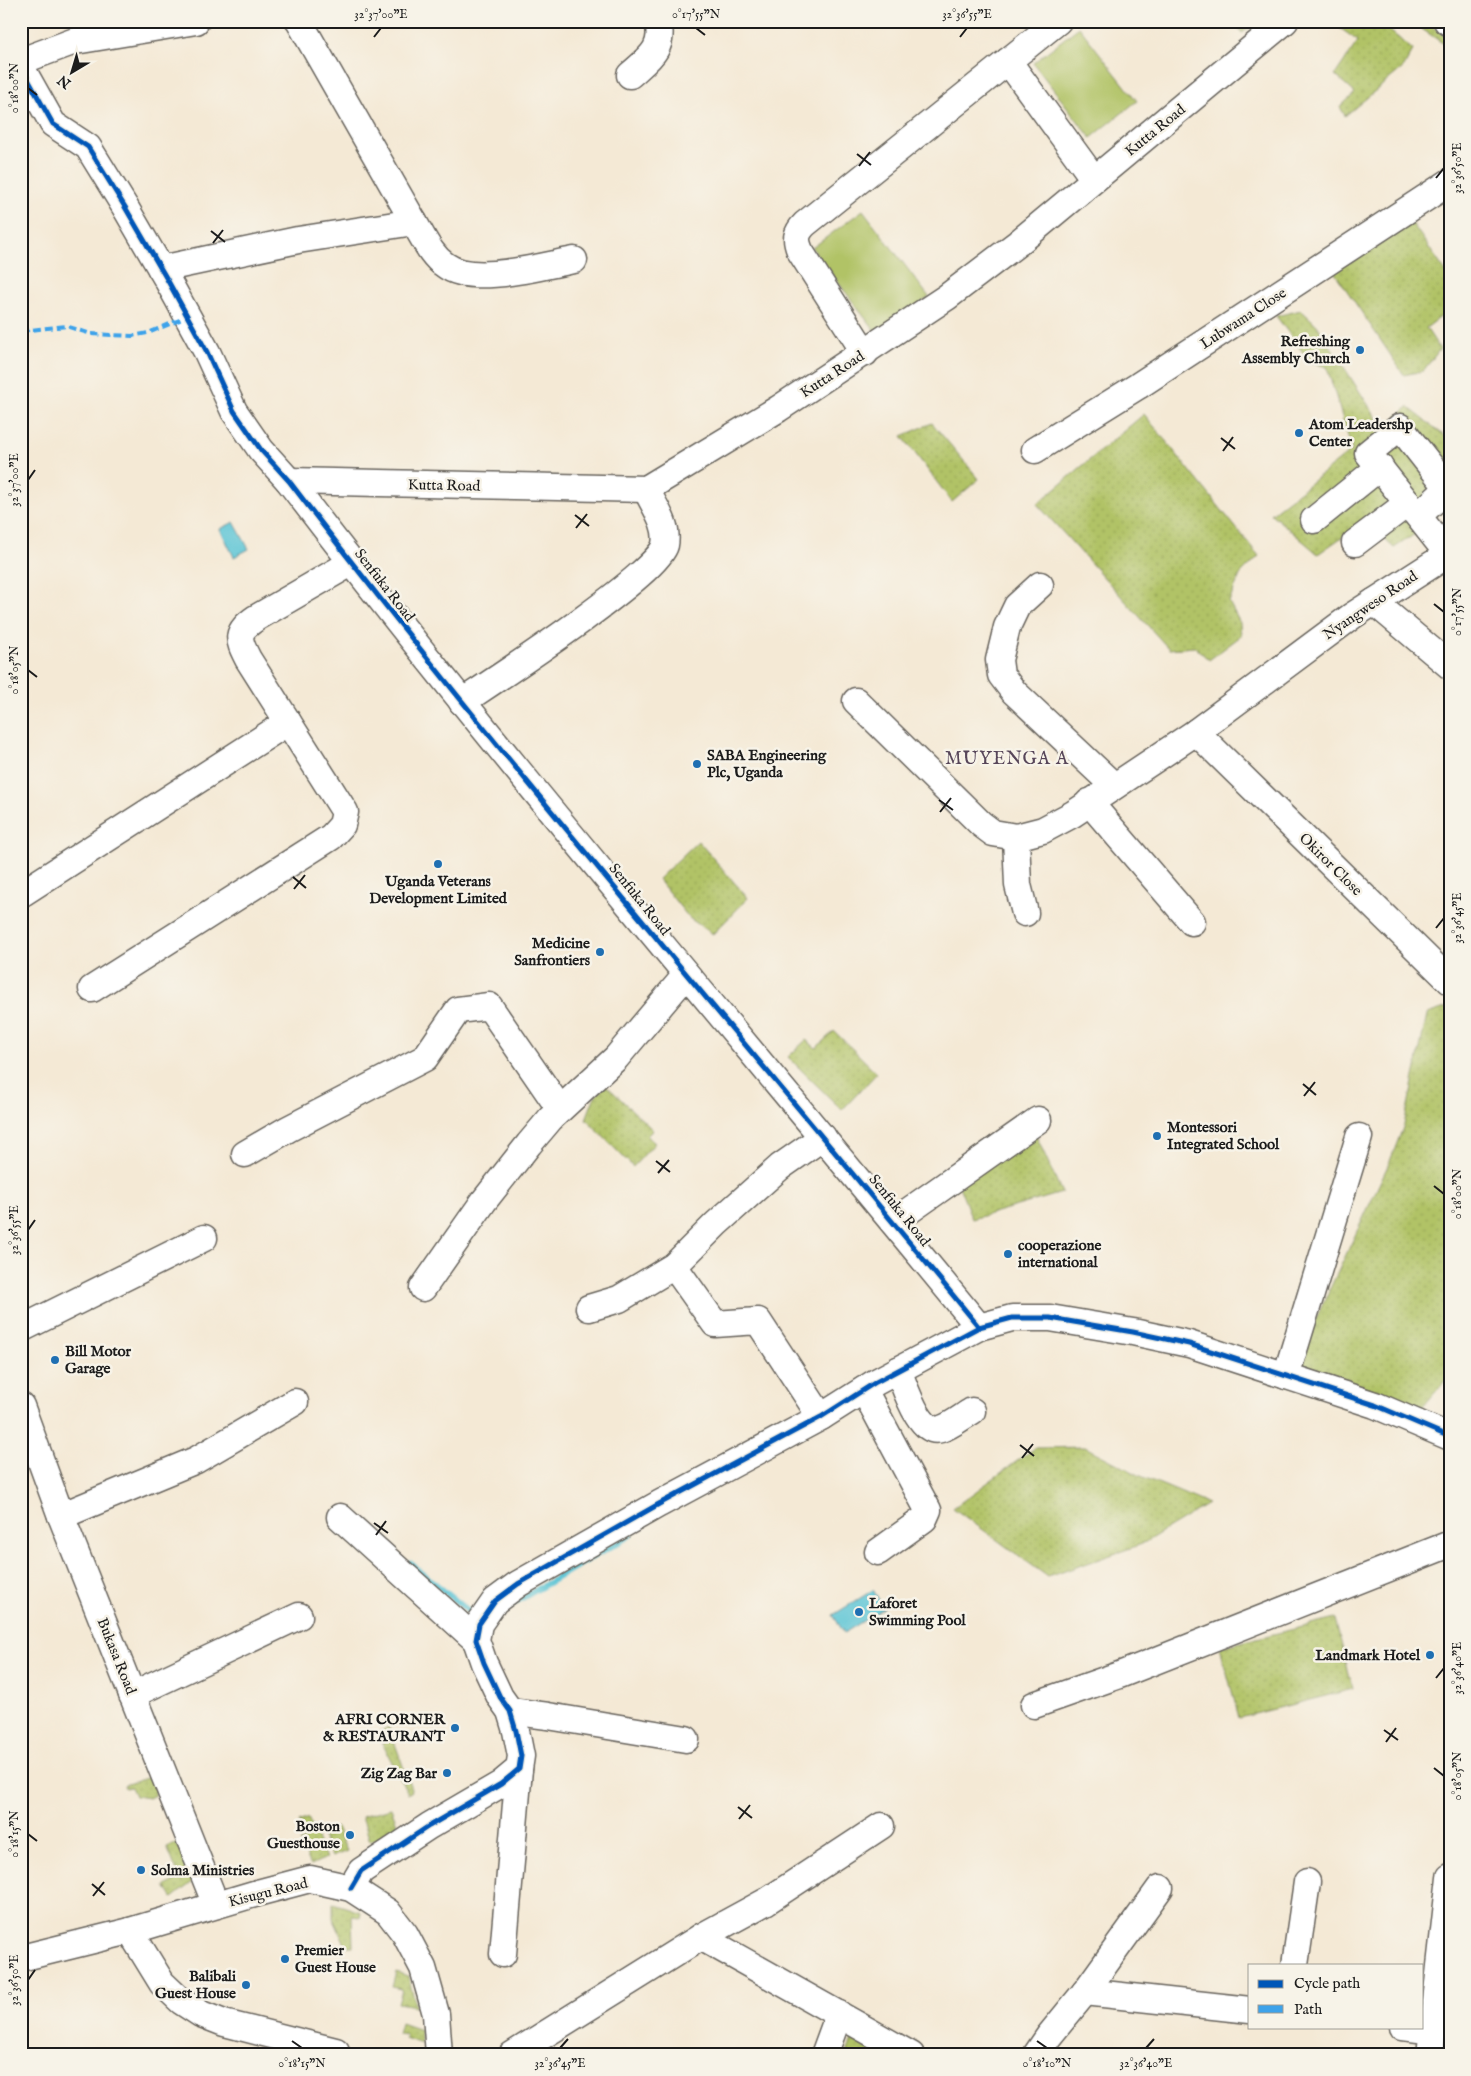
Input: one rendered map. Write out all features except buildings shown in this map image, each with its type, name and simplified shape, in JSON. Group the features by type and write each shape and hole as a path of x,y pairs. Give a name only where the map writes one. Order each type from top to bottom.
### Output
{"street":[{"path":"21,62 76,41 196,21"},
{"path":"299,21 431,251 445,266 464,274 488,275 574,260"},
{"path":"630,75 653,54 659,44 661,36 658,21"},
{"path":"866,353 800,251 796,241 797,235 805,224 1058,21"},
{"name":"Kutta Road","path":"290,481 646,489 778,410 866,353 947,297 1018,243 1285,21"},
{"path":"1447,21 1450,24"},
{"path":"1008,61 1094,180"},
{"name":"Senfuka Road","path":"21,67 53,124 88,147 161,269 206,352 234,410 261,450 290,481 462,702 978,1327"},
{"name":"Lubwama Close","path":"1035,450 1147,380 1450,182"},
{"path":"161,269 298,240 414,222"},
{"path":"1355,543 1413,510 1448,488 1400,427 1368,453 1380,467 1413,510 1449,554"},
{"path":"1314,520 1380,467"},
{"path":"462,702 593,611 636,579 659,556 665,546 663,522 646,489"},
{"name":"Nyangweso Road","path":"1089,802 1196,732 1316,642 1449,554"},
{"path":"92,990 332,837 342,825 345,812 248,659 241,645 240,634 245,625 256,618 352,563"},
{"path":"1040,585 1017,606 1008,627 999,660 1001,674 1014,692 1114,786"},
{"path":"1374,602 1450,666"},
{"path":"856,701 981,824 993,833 1016,837 1043,830 1089,802 1192,922"},
{"path":"21,894 288,722"},
{"name":"Okiror Close","path":"1196,732 1450,981"},
{"path":"1016,837 1018,885 1025,913"},
{"path":"423,1288 508,1170 560,1109 616,1058 686,975"},
{"path":"245,1154 288,1128 425,1058 458,1010 489,1006 560,1109"},
{"path":"893,1222 1038,1120"},
{"path":"589,1308 619,1299 674,1266 716,1224 780,1167 823,1137"},
{"path":"1286,1376 1359,1137"},
{"path":"21,1329 204,1238"},
{"path":"674,1266 715,1324 758,1321 822,1417"},
{"path":"476,1640 479,1624 494,1601 518,1584 659,1504 822,1417 898,1370 978,1327 1012,1318 1050,1318 1189,1344 1375,1405 1450,1437"},
{"path":"898,1370 921,1423 929,1429 940,1430 972,1411"},
{"path":"864,1390 928,1510 924,1518 878,1552"},
{"path":"60,1516 196,1460 295,1402"},
{"name":"Bukasa Road","path":"21,1406 26,1438 60,1516 216,1905"},
{"path":"340,1517 476,1640 500,1698 510,1712 521,1750 503,1954"},
{"path":"1034,1705 1122,1674 1450,1544"},
{"path":"132,1695 298,1616"},
{"path":"510,1712 548,1716 686,1739"},
{"path":"351,1888 361,1871 429,1826 501,1784 519,1769"},
{"path":"512,2055 701,1937 767,1901 881,1826"},
{"path":"1405,2028 1432,2043 1450,1877"},
{"name":"Kisugu Road","path":"21,1958 130,1931 216,1905 310,1880 351,1888 388,1912 406,1934 423,1968 436,2014 439,2055"},
{"path":"1295,1964 1307,1882"},
{"path":"1036,2055 1085,1992 1160,1888"},
{"path":"130,1931 162,1983 181,2001 201,2014 224,2023 336,2051"},
{"path":"701,1937 911,2055"},
{"path":"1085,1992 1248,2010"},
{"path":"824,2055 838,2014"}],"green space":[{"path":"1234,21 1259,21 1242,33"},
{"path":"1330,21 1378,21 1413,50 1404,67 1345,116 1340,107 1355,93 1335,75 1358,41"},
{"path":"1410,21 1424,21 1450,39 1450,48"},
{"path":"1079,27 1137,101 1091,138 1033,63"},
{"path":"863,210 929,297 878,335 812,248"},
{"path":"1412,223 1450,278 1450,310 1426,328 1440,349 1423,371 1404,375 1333,270"},
{"path":"1301,310 1317,325 1383,428 1408,407 1450,440 1450,498 1429,525 1394,548 1365,521 1318,554 1271,514 1352,450 1327,367 1310,362 1276,316"},
{"path":"1144,414 1259,556 1240,575 1229,602 1240,623 1241,636 1209,660 1195,647 1169,649 1037,504"},
{"path":"932,423 979,479 952,502 902,436"},
{"path":"698,841 748,898 713,934 689,918 658,879"},
{"path":"1450,1008 1450,1375 1422,1408 1295,1363 1390,1161 1404,1125 1427,1014"},
{"path":"834,1031 877,1073 842,1110 788,1057 806,1040 816,1048"},
{"path":"606,1085 653,1130 647,1136 655,1143 633,1167 586,1119 594,1098"},
{"path":"1036,1135 1062,1193 972,1219 958,1184"},
{"path":"1085,1447 1141,1476 1208,1504 1142,1544 1048,1577 953,1508 1035,1448"},
{"path":"1335,1619 1353,1689 1239,1718 1220,1647"},
{"path":"389,1727 412,1791 408,1794 377,1733"},
{"path":"153,1776 157,1787 155,1795 149,1798 135,1796 131,1787 125,1788 124,1785"},
{"path":"391,1808 400,1831 370,1841 362,1816"},
{"path":"308,1818 326,1858 311,1865 300,1842 306,1839 299,1822"},
{"path":"336,1827 347,1851 332,1857 320,1832"},
{"path":"179,1843 194,1881 172,1898 165,1886 180,1879 167,1847"},
{"path":"333,1903 361,1912 360,1917 352,1916 353,1946 346,1946 333,1918"},
{"path":"396,1972 408,1976 416,2006 398,2003 402,1989 392,1987"},
{"path":"401,2023 421,2030 421,2044 405,2038 406,2035 398,2034"},
{"path":"854,2035 892,2055 846,2055"}],"water":[{"path":"234,522 249,549 234,557 220,529"},
{"name":"Laforet Swimming Pool","path":"873,1590 884,1608 844,1633 833,1615"}],"waterway":[{"path":"507,1607 631,1535"},
{"path":"410,1563 476,1617"}],"marked path":[{"path":"21,331 66,326 91,334 132,336 148,333 187,317"}],"cycle path":[{"path":"21,67 53,124 88,147 168,281 207,352 234,411 261,450 289,481 544,802 979,1327"},
{"path":"351,1888 361,1871 429,1826 501,1784 519,1769 521,1756 510,1711 500,1697 484,1663 476,1640 479,1624 495,1601 518,1584 659,1504 821,1417 876,1382 979,1327 1012,1318 1050,1318 1189,1344 1375,1405 1450,1437"}],"place":[{"name":"Refreshing Assembly Church","path":"1360,350"},
{"name":"Atom Leadershp Center","path":"1299,433"},
{"name":"SABA Engineering Plc, Uganda","path":"697,764"},
{"name":"Uganda Veterans Development Limited","path":"438,864"},
{"name":"Medicine Sanfrontiers","path":"600,952"},
{"name":"Montessori Integrated School","path":"1157,1136"},
{"name":"cooperazione international","path":"1008,1254"},
{"name":"Bill Motor Garage","path":"55,1360"},
{"name":"Laforet Swimming Pool","path":"859,1612"},
{"name":"Landmark Hotel","path":"1430,1655"},
{"name":"AFRI CORNER & RESTAURANT","path":"455,1728"},
{"name":"Zig Zag Bar","path":"447,1773"},
{"name":"Boston Guesthouse","path":"350,1835"},
{"name":"Solma Ministries","path":"141,1870"},
{"name":"Premier Guest House","path":"285,1959"},
{"name":"Balibali Guest House","path":"246,1985"}],"district":[{"name":"MUYENGA A","path":"1007,758"}]}
